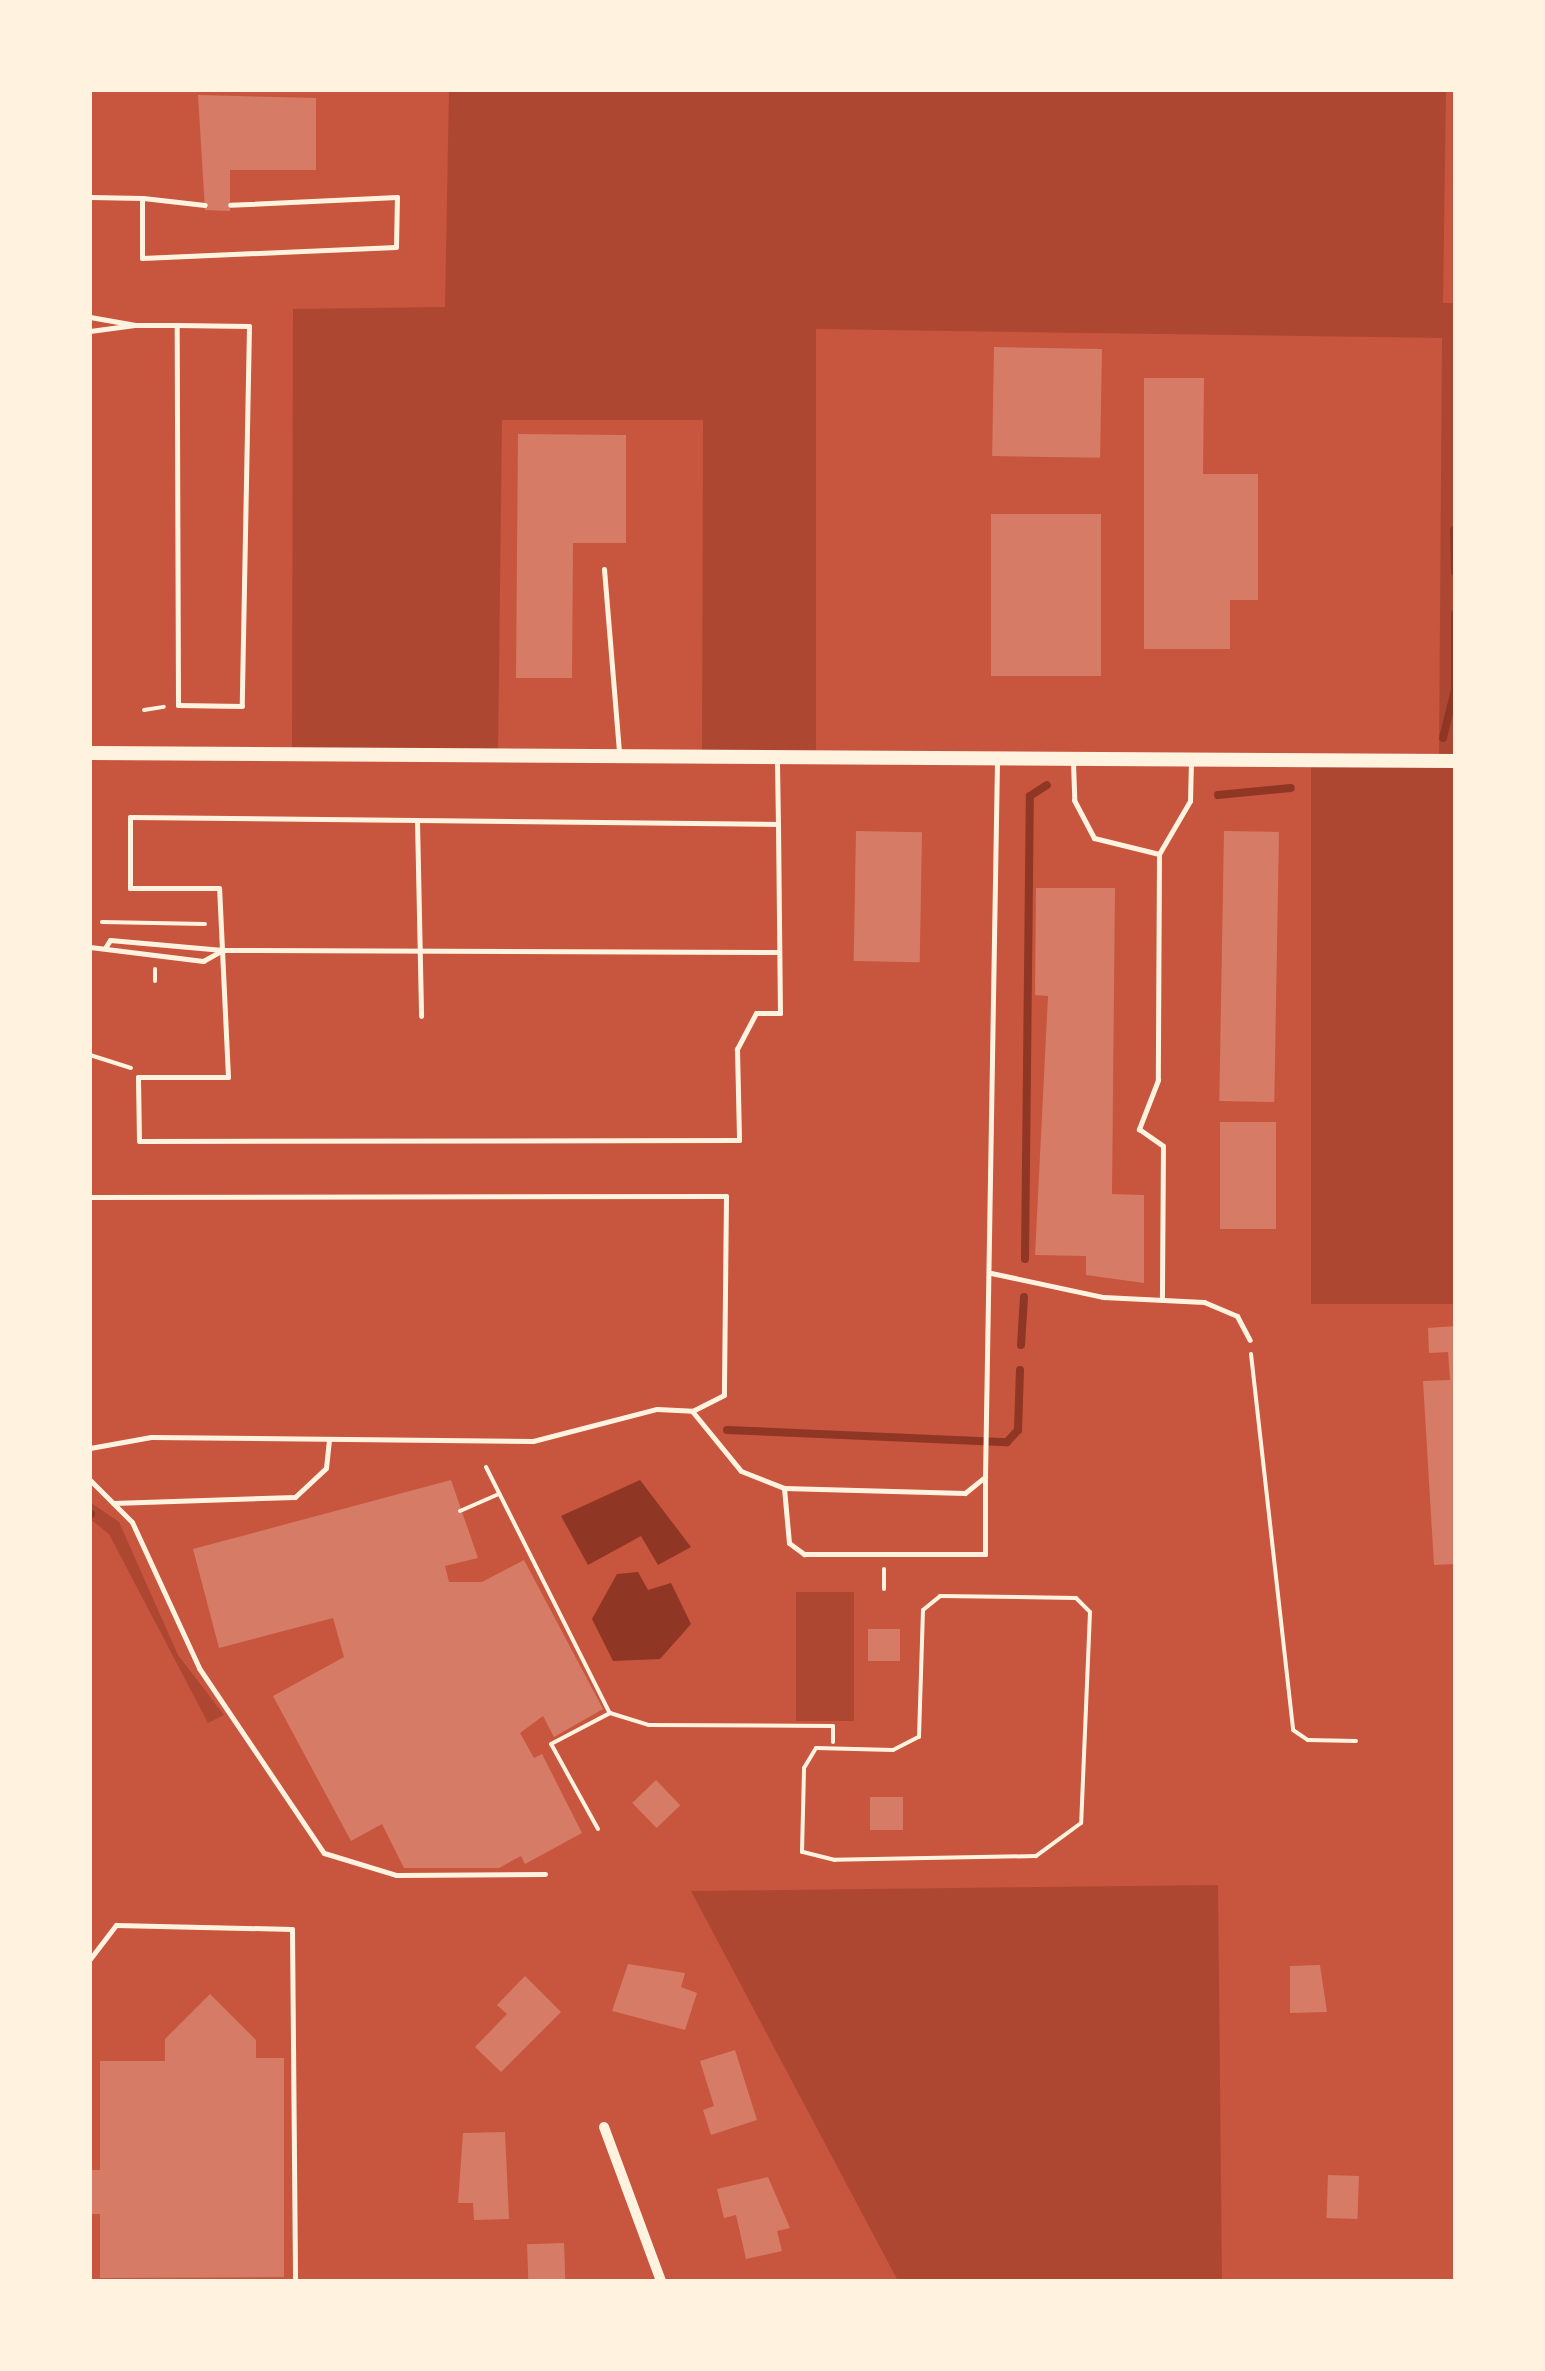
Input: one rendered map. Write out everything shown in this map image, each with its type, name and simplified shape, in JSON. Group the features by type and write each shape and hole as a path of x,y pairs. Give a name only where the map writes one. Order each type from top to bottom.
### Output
{"street":[{"path":"90,753 1455,762"},
{"path":"604,2127 661,2281"}],"lane":[{"path":"90,197 142,198 205,206"},
{"path":"142,198 142,258 396,247 397,197 230,206"},
{"path":"90,317 136,325"},
{"path":"90,331 136,325 177,325 249,326 242,706 178,705 177,325"},
{"path":"604,570 619,756"},
{"path":"777,757 778,824 779,952 780,1012 756,1013 738,1049 739,1140 139,1142 138,1077 228,1077 219,888 130,888 130,818 778,824"},
{"path":"784,1488 789,1544 804,1554 985,1554 997,759"},
{"path":"1073,759 1074,800 1094,838 1159,854"},
{"path":"1162,1299 1162,1146 1139,1128 1158,1080 1159,854 1190,800 1192,760"},
{"path":"417,820 421,1016"},
{"path":"105,948 110,940 223,950 779,952"},
{"path":"90,947 105,948"},
{"path":"105,948 110,956 202,961 223,950"},
{"path":"90,1198 726,1196 724,1396 692,1411 608,1414 533,1441 151,1437 90,1448"},
{"path":"991,1273 1103,1298 1162,1299 1237,1316 1250,1340"},
{"path":"692,1411 741,1471 784,1488 964,1493 985,1477"},
{"path":"110,1504 295,1497 326,1468 329,1440"},
{"path":"90,1480 132,1522 199,1668 324,1853 396,1875 545,1874"},
{"path":"90,1959 116,1925 292,1929 295,2281"}],"path":[{"path":"144,710 178,705"},
{"path":"102,922 204,924"},
{"path":"90,1054 127,1063 138,1077"},
{"path":"1250,1340 1254,1444 1293,1730 1308,1740 1356,1740"},
{"path":"486,1467 610,1713"},
{"path":"460,1511 499,1494"},
{"path":"884,1567 884,1589"},
{"path":"940,1596 1076,1598 1090,1612 1087,1801 1072,1838 1055,1850 816,1859 798,1843 809,1804 804,1768 816,1748 833,1742 893,1750 918,1737 923,1610 940,1596"},
{"path":"598,1829 551,1744 610,1713 649,1724 834,1726 833,1742"}],"shaded area":[{"path":"449,90 1446,90 1443,303 1455,303 1455,1304 1311,1304 1311,761 1439,761 1442,338 816,329 816,758 702,757 703,420 502,420 498,755 292,754 293,309 445,307"},
{"path":"640,1480 691,1547 658,1565 641,1536 588,1565 561,1516"},
{"path":"90,1502 119,1522 178,1655 224,1715 208,1723 109,1534 90,1519"},
{"path":"638,1572 648,1590 671,1583 691,1624 660,1659 613,1661 592,1619 617,1574"},
{"path":"796,1592 854,1592 854,1721 796,1721"},
{"path":"1218,1885 1222,2281 898,2281 691,1891"}],"building":[{"path":"198,95 316,98 316,170 230,170 230,211 205,210"},
{"path":"994,347 1102,349 1100,458 992,456"},
{"path":"1144,378 1204,378 1203,474 1258,474 1258,600 1230,600 1230,649 1144,649"},
{"path":"518,434 626,435 626,543 573,543 572,678 516,678"},
{"path":"991,514 1101,514 1101,676 991,676"},
{"path":"856,831 922,832 920,962 854,961"},
{"path":"1224,831 1279,832 1274,1102 1219,1101"},
{"path":"1036,888 1115,888 1112,1194 1144,1195 1144,1283 1086,1275 1086,1256 1035,1255 1048,996 1035,995"},
{"path":"1220,1122 1276,1122 1276,1229 1220,1229"},
{"path":"1455,1326 1455,1564 1434,1565 1423,1381 1450,1380 1448,1352 1429,1353 1428,1328"},
{"path":"451,1480 478,1558 445,1566 449,1582 482,1582 524,1560 603,1709 554,1737 543,1716 520,1733 534,1758 542,1754 582,1833 525,1864 521,1856 499,1868 404,1868 382,1824 351,1841 273,1696 344,1657 333,1618 219,1648 193,1549"},
{"path":"868,1629 900,1629 900,1661 868,1661"},
{"path":"656,1780 680,1805 657,1828 632,1803"},
{"path":"870,1797 903,1797 903,1830 870,1830"},
{"path":"628,1964 685,1973 681,1987 697,1993 685,2030 612,2011"},
{"path":"1320,1965 1327,2012 1290,2013 1290,1966"},
{"path":"525,1976 561,2012 501,2072 475,2047 507,2014 497,2005"},
{"path":"210,1994 256,2040 256,2058 284,2058 284,2277 100,2278 100,2214 90,2214 90,2170 100,2170 100,2061 165,2061 165,2039"},
{"path":"735,2050 757,2120 711,2135 703,2110 714,2106 700,2061"},
{"path":"505,2132 509,2219 474,2220 473,2203 458,2203 463,2133"},
{"path":"1328,2175 1359,2176 1357,2219 1326,2218"},
{"path":"768,2177 790,2228 777,2231 782,2251 746,2259 736,2215 724,2218 717,2189"},
{"path":"564,2243 565,2281 528,2281 527,2244"}],"waterway":[{"path":"1454,530 1455,572"},
{"path":"1455,614 1455,689"},
{"path":"1443,738 1455,690"},
{"path":"1025,1259 1030,796 1047,785"},
{"path":"1218,795 1291,788"},
{"path":"1021,1345 1024,1297"},
{"path":"727,1430 1007,1442 1018,1430 1020,1370"}]}
